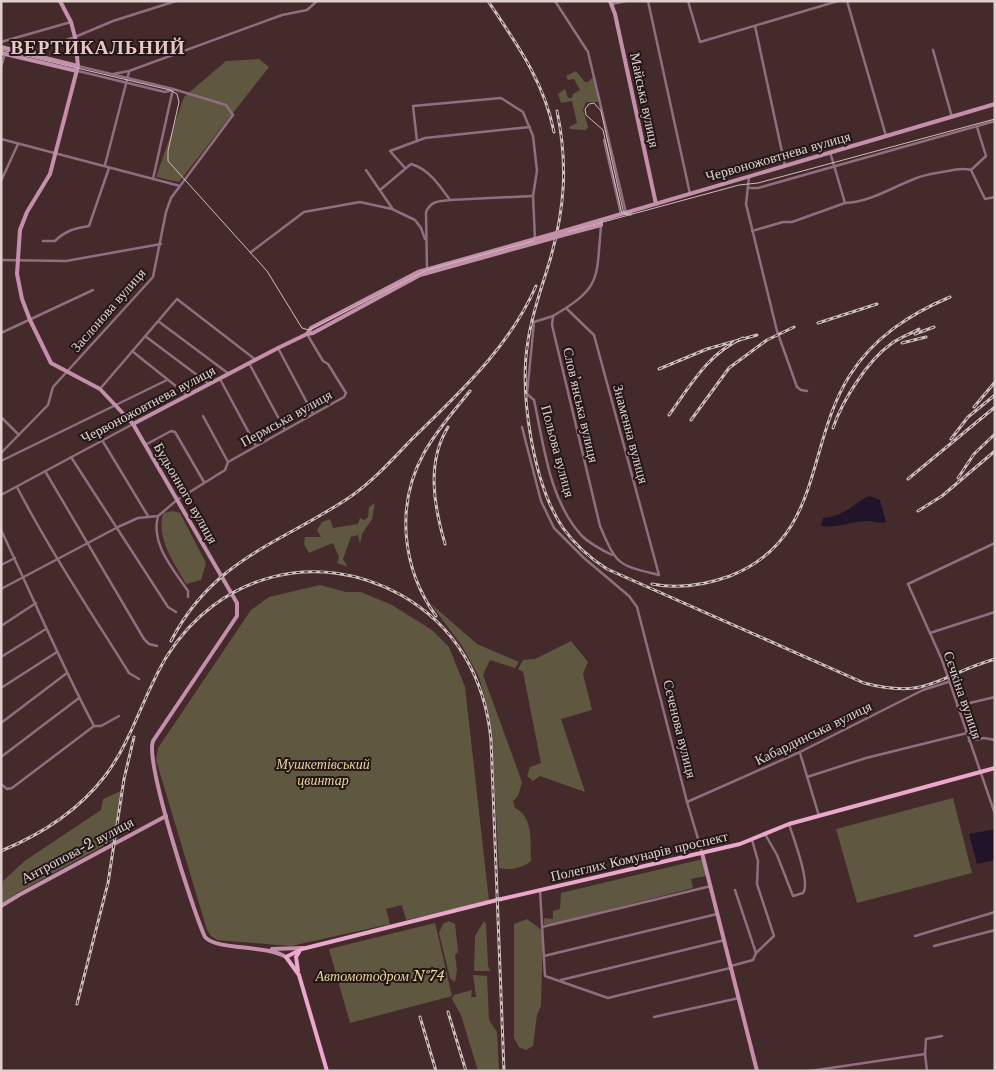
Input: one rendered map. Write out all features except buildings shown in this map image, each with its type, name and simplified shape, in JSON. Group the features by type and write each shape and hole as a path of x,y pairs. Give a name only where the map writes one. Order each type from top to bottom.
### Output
{"main road":[{"name":"Будьонного вулиця","path":"60,1 71,22 75,37 78,69 50,174 27,212 20,230 17,260 18,286 30,320 51,363 66,373 100,389 133,424 237,603 237,616 152,745 155,777 205,937 214,944 266,949 286,957"},
{"name":"Майська вулиця","path":"611,3 656,204"},
{"path":"1,47 78,69"},
{"path":"3,53 78,69"},
{"name":"Червоножовтнева вулиця","path":"133,424 278,348 307,334 313,334 427,271 601,223 656,204 995,104"},
{"name":"Полеглих Комунарів проспект","path":"286,957 305,948 540,890 702,854 752,840 788,824 995,768"},
{"name":"Антропова-2 вулиця","path":"1,906 166,816"},
{"name":"Сєченова вулиця","path":"702,854 758,1071"},
{"path":"266,949 305,948"},
{"path":"305,948 296,957 299,975 327,1071"},
{"path":"286,957 299,975"}],"street":[{"path":"27,53 75,37 113,21 176,1"},
{"path":"110,75 129,71 282,16 307,10 317,1"},
{"path":"555,1 588,52 623,214"},
{"path":"611,3 626,1"},
{"path":"648,1 690,194"},
{"path":"688,1 700,42 838,1"},
{"path":"847,1 886,136"},
{"path":"1,42 71,22"},
{"path":"755,26 785,166"},
{"path":"933,50 952,116"},
{"path":"1,67 3,53"},
{"path":"78,69 110,75 126,81"},
{"path":"78,69 126,81 173,89 153,179"},
{"path":"43,241 55,241 69,231 89,226 107,166 129,71"},
{"name":"Заслонова вулиця","path":"1,453 48,405 53,387 153,277 166,212 171,198 233,115 226,105 173,89"},
{"path":"417,141 413,106 501,98 523,112 531,127 537,171 533,196 535,241"},
{"path":"749,188 758,188 995,121"},
{"path":"971,170 986,156 977,126"},
{"path":"405,168 390,151 425,138 531,127"},
{"path":"1,139 180,186"},
{"path":"604,140 623,214"},
{"path":"1,181 18,144"},
{"path":"830,152 845,202"},
{"path":"380,190 411,164 419,166 440,184 450,200"},
{"path":"752,231 783,222 792,222 845,202 855,202 878,196 915,178 966,168 971,170 985,200 995,197"},
{"path":"366,170 392,209"},
{"path":"750,176 746,204 777,331 797,387 801,390 808,390"},
{"path":"427,271 426,212 435,201 533,196"},
{"path":"251,252 304,212 360,202 392,209 414,220 421,228 425,239"},
{"path":"553,316 567,309 585,294 593,284 597,271 601,223"},
{"path":"1,260 66,261 161,244"},
{"path":"1,333 93,290"},
{"path":"100,389 177,299 256,360"},
{"name":"Знаменна вулиця","path":"567,309 594,335 660,574 629,567 613,556"},
{"name":"Слов’янська вулиця","path":"553,316 552,325 600,526 613,556"},
{"name":"Польова вулиця","path":"553,316 534,322 527,394 534,400 551,476 564,514 584,538 613,556"},
{"path":"158,321 229,374"},
{"name":"Пермська вулиця","path":"158,516 177,500 225,470 228,462 344,397 346,393 328,364 322,361 307,334"},
{"path":"145,336 209,384"},
{"path":"278,348 313,414"},
{"path":"132,351 188,396"},
{"path":"249,363 285,430"},
{"path":"220,379 256,446"},
{"path":"1,461 114,404 167,380"},
{"path":"204,416 228,462"},
{"path":"1,417 19,435"},
{"name":"Червоножовтнева вулиця","path":"1,495 133,424"},
{"name":"Сєченова вулиця","path":"522,426 533,474 550,523 565,541 629,596 637,607 702,854"},
{"path":"145,445 171,431 175,432 204,482"},
{"path":"102,440 148,516"},
{"path":"71,457 168,607 176,612"},
{"path":"45,471 144,639 149,644 157,646"},
{"path":"17,487 27,510 59,558 129,673 139,679"},
{"path":"1,589 25,578 118,527 148,516 158,516 160,547 188,591 188,597"},
{"path":"1,531 25,578 67,673 94,726"},
{"name":"Сєчкіна вулиця","path":"995,543 908,584 942,660 995,814"},
{"path":"1,565 15,558"},
{"path":"1,626 36,603"},
{"path":"930,633 995,612"},
{"path":"1,657 46,628"},
{"path":"1,688 57,652"},
{"path":"1,723 67,673"},
{"name":"Кабардинська вулиця","path":"687,802 800,752 923,690 948,682"},
{"path":"957,706 995,697"},
{"path":"1,757 79,698"},
{"path":"1,784 7,789 12,788 94,726 101,726 120,716"},
{"path":"808,777 866,758 967,733"},
{"path":"969,741 984,738 995,740"},
{"path":"800,752 819,816"},
{"path":"765,833 777,855 793,896 803,893 806,888 803,869 788,824"},
{"path":"540,890 546,976 608,998 753,960 756,953 774,936 758,884 758,861 752,840"},
{"path":"542,926 711,886"},
{"path":"735,890 756,953"},
{"path":"915,936 995,912"},
{"path":"544,956 718,914"},
{"path":"934,946 995,930"},
{"path":"560,980 725,940"},
{"path":"654,1017 739,998"},
{"path":"927,1071 924,1054 926,1039 942,1036"},
{"path":"810,1071 924,1054"}],"green space":[{"path":"259,59 269,67 179,182 156,177 184,97 226,61"},
{"path":"576,71 585,82 588,82 593,77 600,98 598,102 586,102 583,110 588,127 586,130 570,129 569,127 577,123 572,101 561,103 558,94 565,89 568,98 572,98 573,94 580,90 574,79 568,80 566,76"},
{"path":"375,503 372,519 362,534 360,544 358,535 351,537 343,559 348,567 337,563 339,557 333,543 309,553 304,544 305,537 321,537 317,530 322,522 330,519 333,528 358,524 360,518 364,520 368,517 369,507"},
{"path":"173,511 180,513 206,563 201,580 186,584 167,550 161,523 163,513"},
{"name":"Мушкетівський цвинтар","path":"320,585 346,592 361,592 392,605 432,630 449,647 465,687 489,901 406,920 402,905 386,909 390,924 291,946 217,940 207,930 156,760 158,748 251,610 269,597"},
{"path":"430,603 477,644 519,662 515,668 490,660 483,675 522,782 518,796 513,801 515,808 521,812 528,824 531,838 531,861 520,867 511,869 499,868 492,739 485,698 479,677 462,646"},
{"path":"571,641 588,662 583,674 592,710 561,719 585,792 540,776 533,781 527,776 530,767 541,763 523,672 518,669 523,660 535,659"},
{"path":"123,790 114,840 17,893 1,904 3,881 26,860 101,810 103,799"},
{"path":"953,798 972,873 857,903 836,829"},
{"path":"703,859 706,876 691,879 693,888 548,925 544,924 544,918 553,919 553,911 560,909 561,893"},
{"path":"527,919 543,931 541,1006 537,1015 533,1046 526,1050 519,1047 514,1038 514,924"},
{"path":"449,921 455,924 458,952 455,955 457,970 455,982 450,978 439,933 443,924"},
{"path":"484,921 486,924 490,971 474,971 475,936"},
{"name":"Автомотодром №74","path":"435,923 452,996 350,1023 329,949"},
{"path":"473,975 487,976 489,1020 497,1032 499,1071 478,1071 461,1015 452,999 454,995 472,990 471,997 476,997"}],"shaded area":[{"path":"869,496 880,500 886,522 866,521 821,526 823,518 842,513"},
{"path":"995,829 995,860 977,864 969,834"}],"tram line":[{"path":"1,50 170,90 177,94 179,102 168,151 168,161 267,271 302,328 309,330 427,270 739,185 758,183 995,119"},
{"path":"631,215 623,214 621,210 603,130 586,115 585,109 589,104 594,103 601,111 623,210 625,213 632,213"}],"railway":[{"path":"488,1 528,63 543,96 554,132"},
{"path":"557,111 563,149 562,204 555,241 530,331 525,386 527,411 536,463 544,488 563,528 583,551 607,569 864,683 886,688 904,689 919,687 995,659"},
{"path":"171,641 188,613 207,590 228,571 250,555 350,497 382,470 464,387 497,350 525,309 536,286"},
{"path":"652,584 691,585 711,582 730,576 760,560 782,539 797,515 808,488 825,431 836,402 850,375 870,349 894,328 921,311 950,297"},
{"path":"818,323 877,304"},
{"path":"691,420 729,368 767,340 794,327"},
{"path":"915,334 934,327"},
{"path":"833,428 849,394 865,370 882,351 894,342 919,329"},
{"path":"659,369 707,349 757,335"},
{"path":"902,343 926,337"},
{"path":"669,415 692,382 710,361 731,344 743,338"},
{"path":"974,407 995,382"},
{"path":"436,616 416,578 410,557 406,536 409,494 415,473 424,453 470,391"},
{"path":"951,439 968,417 995,395"},
{"path":"908,479 995,407"},
{"path":"445,544 435,500 434,470 441,441 448,427"},
{"path":"958,478 974,454 995,434"},
{"path":"918,511 942,496 995,451"},
{"path":"1,851 16,845 58,820 95,788 115,762 167,656 189,628 214,605 242,588 272,577 304,572 336,573 369,581 401,595 420,608 452,638 474,675 488,717 491,740 504,1071"},
{"path":"77,1004 108,883 124,779 134,737"},
{"path":"448,1012 466,1071"},
{"path":"420,1017 436,1071"}],"district":[{"name":"ВЕРТИКАЛЬНИЙ","path":"98,47"}]}
